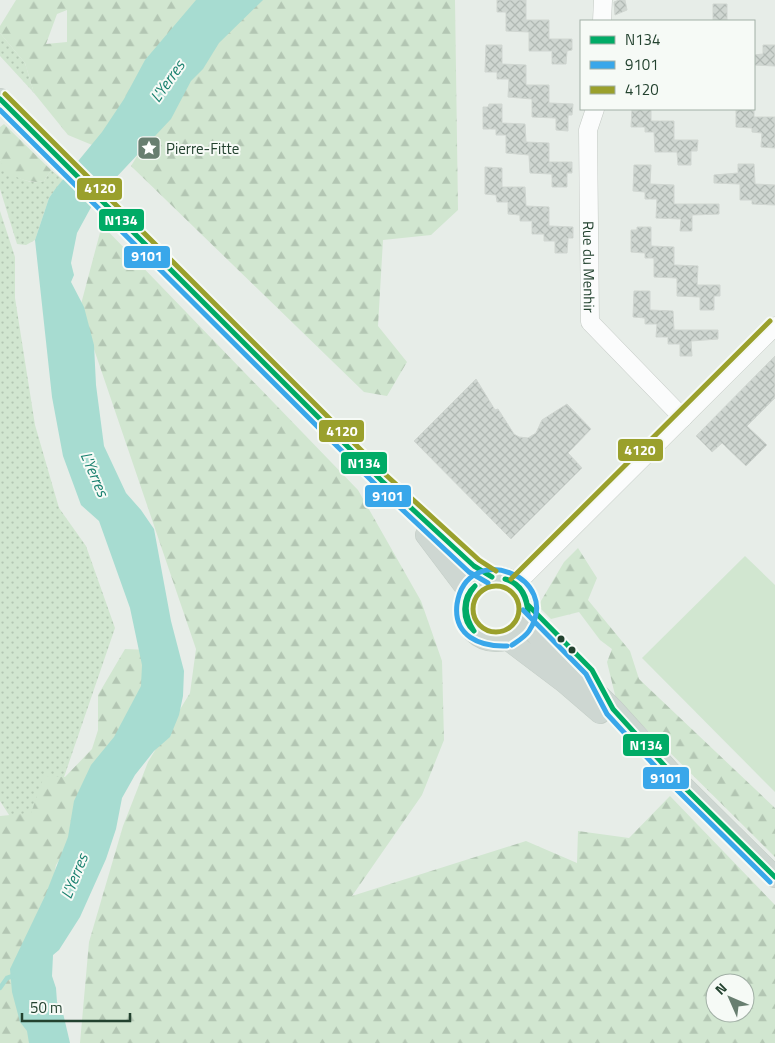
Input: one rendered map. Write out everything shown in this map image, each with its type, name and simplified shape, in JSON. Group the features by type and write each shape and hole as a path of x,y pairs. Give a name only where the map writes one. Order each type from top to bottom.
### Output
{"main road":[{"path":"0,99 382,481 474,566 492,577"},
{"path":"382,481 431,540 469,592"},
{"path":"492,577 501,577 516,584 526,597 528,605 526,621 522,629 507,639 496,641 476,634 469,626 464,608 469,592 483,580 492,577"},
{"path":"526,621 537,635 606,702 683,786 775,877"},
{"path":"507,639 564,682 683,786"}],"street":[{"path":"602,20 603,0"},
{"name":"Rue du Menhir","path":"595,110 588,130 590,322 683,418"},
{"path":"516,584 775,326"}],"green space":[{"path":"16,0 208,0 97,147 68,135 34,93 25,63 0,33 0,26","holes":["67,10 67,42 46,44 57,14"]},
{"path":"252,0 455,0 458,210 431,235 383,240 378,326 407,362 387,396 364,392 131,166 202,58 234,18"},
{"path":"0,33 25,63 34,93 0,56"},
{"path":"4,124 51,170 44,181 32,182 19,178 12,175 3,166 0,160 0,127"},
{"path":"0,160 19,178 31,182 44,181 51,170 63,180 49,198 35,240 26,245 17,244 0,189"},
{"path":"0,211 15,257 15,298 35,425 59,508 86,546 115,628 62,783 37,817 13,821 0,801"},
{"path":"102,225 358,490 421,601 442,661 444,740 422,795 352,896 526,841 577,863 578,831 629,838 670,796 775,905 775,1043 80,1043 89,942 123,826 148,762 190,693 196,649 80,308"},
{"path":"578,548 597,578 588,600 630,651 639,679 775,808 775,857 616,699 607,662 612,649 600,640 579,612 551,619 538,606 564,562"},
{"path":"745,556 775,585 775,792 642,658"},
{"path":"125,649 148,650 146,685 84,821 56,865 45,921 37,1043 0,1043 0,816 31,813 44,776 65,777 92,749 98,730 98,695"}],"water":[{"path":"196,0 263,0 219,43 203,69 191,81 171,119 95,200 77,233 71,263 74,275 71,282 84,307 94,345 96,385 104,446 126,493 154,529 171,621 184,671 183,696 179,715 170,737 154,751 135,775 122,798 116,829 106,859 80,917 59,950 53,955 52,976 56,988 57,1002 63,1013 70,1043 29,1043 27,1031 20,1022 12,992 10,969 45,896 68,837 74,801 91,765 114,737 141,686 142,665 130,608 99,521 81,505 63,456 52,397 35,240 49,198 102,132 124,99 145,60"}],"building":[{"path":"497,0 526,0 526,20 549,20 549,39 572,39 572,50 567,51 566,64 552,64 552,51 529,51 529,32 506,31 506,12 497,12"},
{"path":"625,0 627,10 615,15 614,2"},
{"path":"713,4 727,4 727,20 713,20"},
{"path":"486,45 502,45 502,64 526,65 526,85 549,85 549,103 573,104 572,115 568,115 568,131 556,130 556,118 532,117 532,99 508,97 509,79 497,79 497,72 485,72"},
{"path":"763,45 775,45 775,66 755,65 755,55 763,54"},
{"path":"489,104 502,104 502,123 525,124 526,142 549,143 549,162 572,162 572,173 567,173 567,187 552,187 552,174 530,173 529,155 506,153 506,135 496,135 496,129 483,129 483,107 488,107"},
{"path":"632,110 651,110 651,121 674,121 674,140 698,140 697,151 691,151 691,165 678,165 677,152 655,152 654,132 645,132 645,127 631,127"},
{"path":"736,110 754,110 754,117 775,117 775,148 761,147 762,133 752,132 752,128 736,127"},
{"path":"738,164 754,164 755,184 775,185 775,205 752,204 752,200 740,200 740,184 714,183 714,175 738,173"},
{"path":"634,165 651,165 650,184 674,185 674,204 719,204 719,214 692,215 692,231 680,231 681,219 656,218 657,199 645,199 645,192 633,191"},
{"path":"485,167 502,168 502,187 525,187 526,206 549,207 549,226 573,227 573,238 568,238 567,253 555,253 555,241 544,241 544,234 532,234 532,221 520,221 520,215 508,214 508,202 497,202 496,195 485,194"},
{"path":"637,227 651,227 651,246 674,247 674,265 698,266 697,285 720,285 720,296 714,296 714,310 700,310 700,297 677,296 677,278 654,277 654,258 645,258 645,253 631,252 631,230 637,230"},
{"path":"634,291 650,291 650,310 673,311 674,330 718,330 718,339 691,341 692,356 680,356 680,344 668,344 668,337 656,337 657,324 645,324 645,318 633,317"},
{"path":"775,356 775,398 747,426 767,445 746,466 722,443 712,452 696,436"},
{"path":"476,379 495,410 498,409 514,434 519,437 528,438 536,433 542,420 567,404 591,429 568,453 582,468 511,539 414,441"}],"waterway":[{"name":"L'Yerres","path":"0,988 7,978 13,976"}],"transit line":[{"name":"4120","path":"5,94 387,476 479,560 496,571"},
{"name":"N134","path":"0,99 382,481 474,566 492,577"},
{"name":"9101","path":"0,110 377,486 469,572 488,583"},
{"name":"4120","path":"511,579 770,321"},
{"name":"9101","path":"507,646 478,642 464,632 459,624 457,604 464,584 477,573 493,570 510,573 524,582 534,595 536,612 529,631 512,645"},
{"name":"N134","path":"505,579 516,584 523,592 527,602 528,614"},
{"name":"N134","path":"505,579 511,581 519,588 526,603 528,614"},
{"name":"N134","path":"474,631 467,621 465,609 468,596 475,586"},
{"name":"N134","path":"474,631 468,619 466,608 468,597 475,586"},
{"name":"4120","path":"501,586 513,592 518,600 519,609 518,618 513,626 505,631 491,632 479,626 474,618 473,604 479,592 487,587 501,586"},
{"name":"N134","path":"528,605 592,670 613,709 683,786 775,877"},
{"name":"9101","path":"523,610 586,674 607,714 678,791 770,882"}],"place":[{"name":"Pierre-Fitte","path":"149,148"}]}
